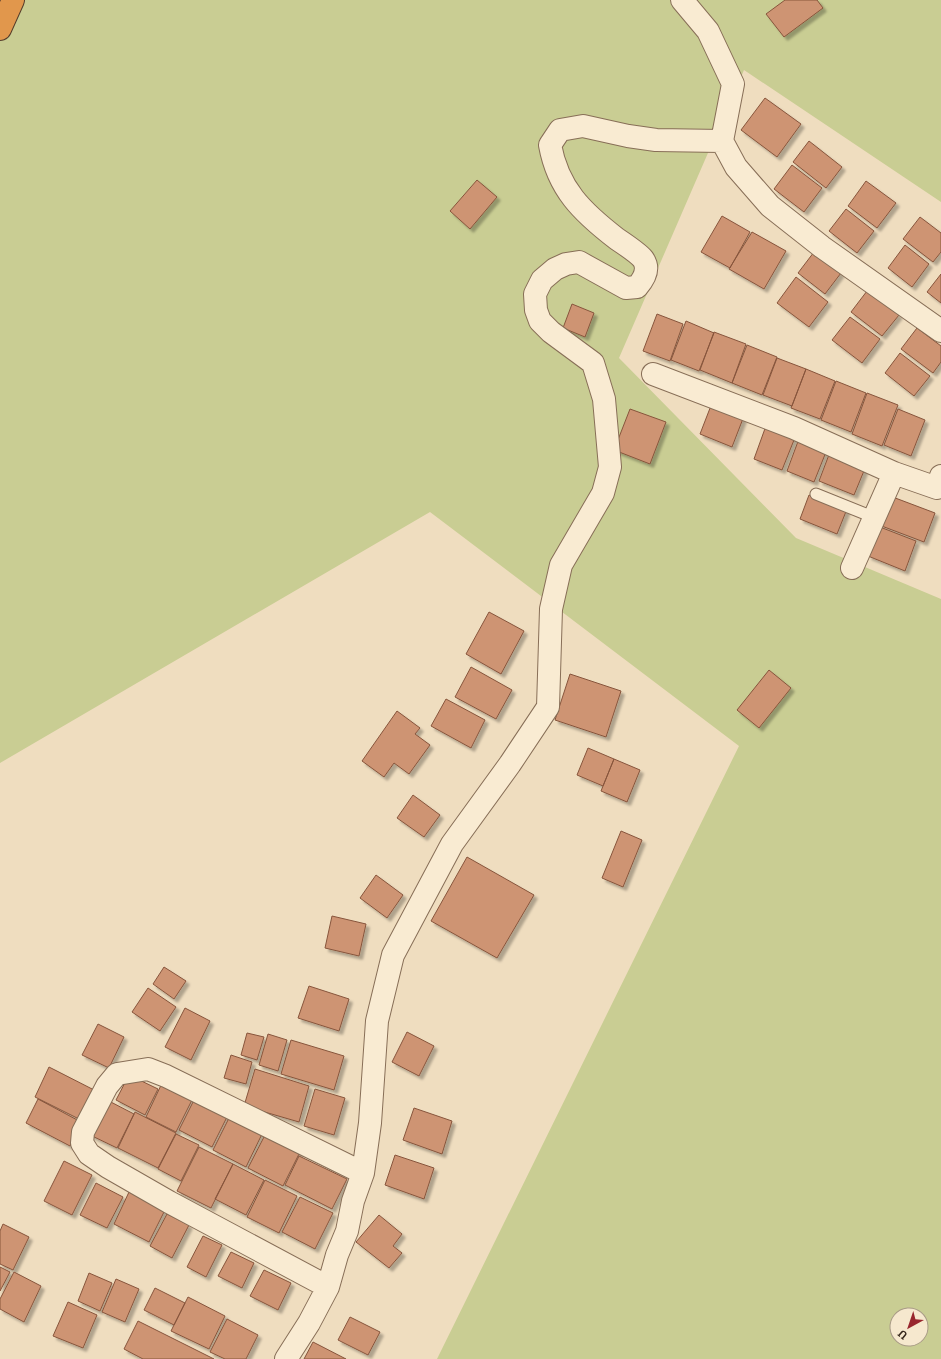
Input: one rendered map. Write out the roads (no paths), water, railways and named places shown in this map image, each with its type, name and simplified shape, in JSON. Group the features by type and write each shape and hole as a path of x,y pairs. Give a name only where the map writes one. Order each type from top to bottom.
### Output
{"highway":[{"path":"0,29 13,0"}],"street":[{"path":"682,0 708,31 733,84 722,141 736,167 770,206 822,247 941,331"},
{"path":"286,1359 309,1323 328,1287 337,1255 347,1230 353,1201 363,1173 370,1123 377,1021 393,955 452,844 510,764 548,707 551,609 561,565 603,493 610,468 604,399 593,363 551,332 540,321 536,310 534,294 542,280 555,269 566,264 578,262 626,288 637,287 643,279 646,271 644,259 594,222 568,194 553,161 550,144 560,130 583,126 628,136 656,140 722,141"},
{"path":"653,374 794,428 894,473 940,484"},
{"path":"852,568 873,517 894,473"},
{"path":"328,1287 169,1202 108,1167 89,1154 82,1143 82,1132 107,1086 117,1074 148,1070 166,1076 363,1173"}],"lane":[{"path":"816,494 873,517"}]}
